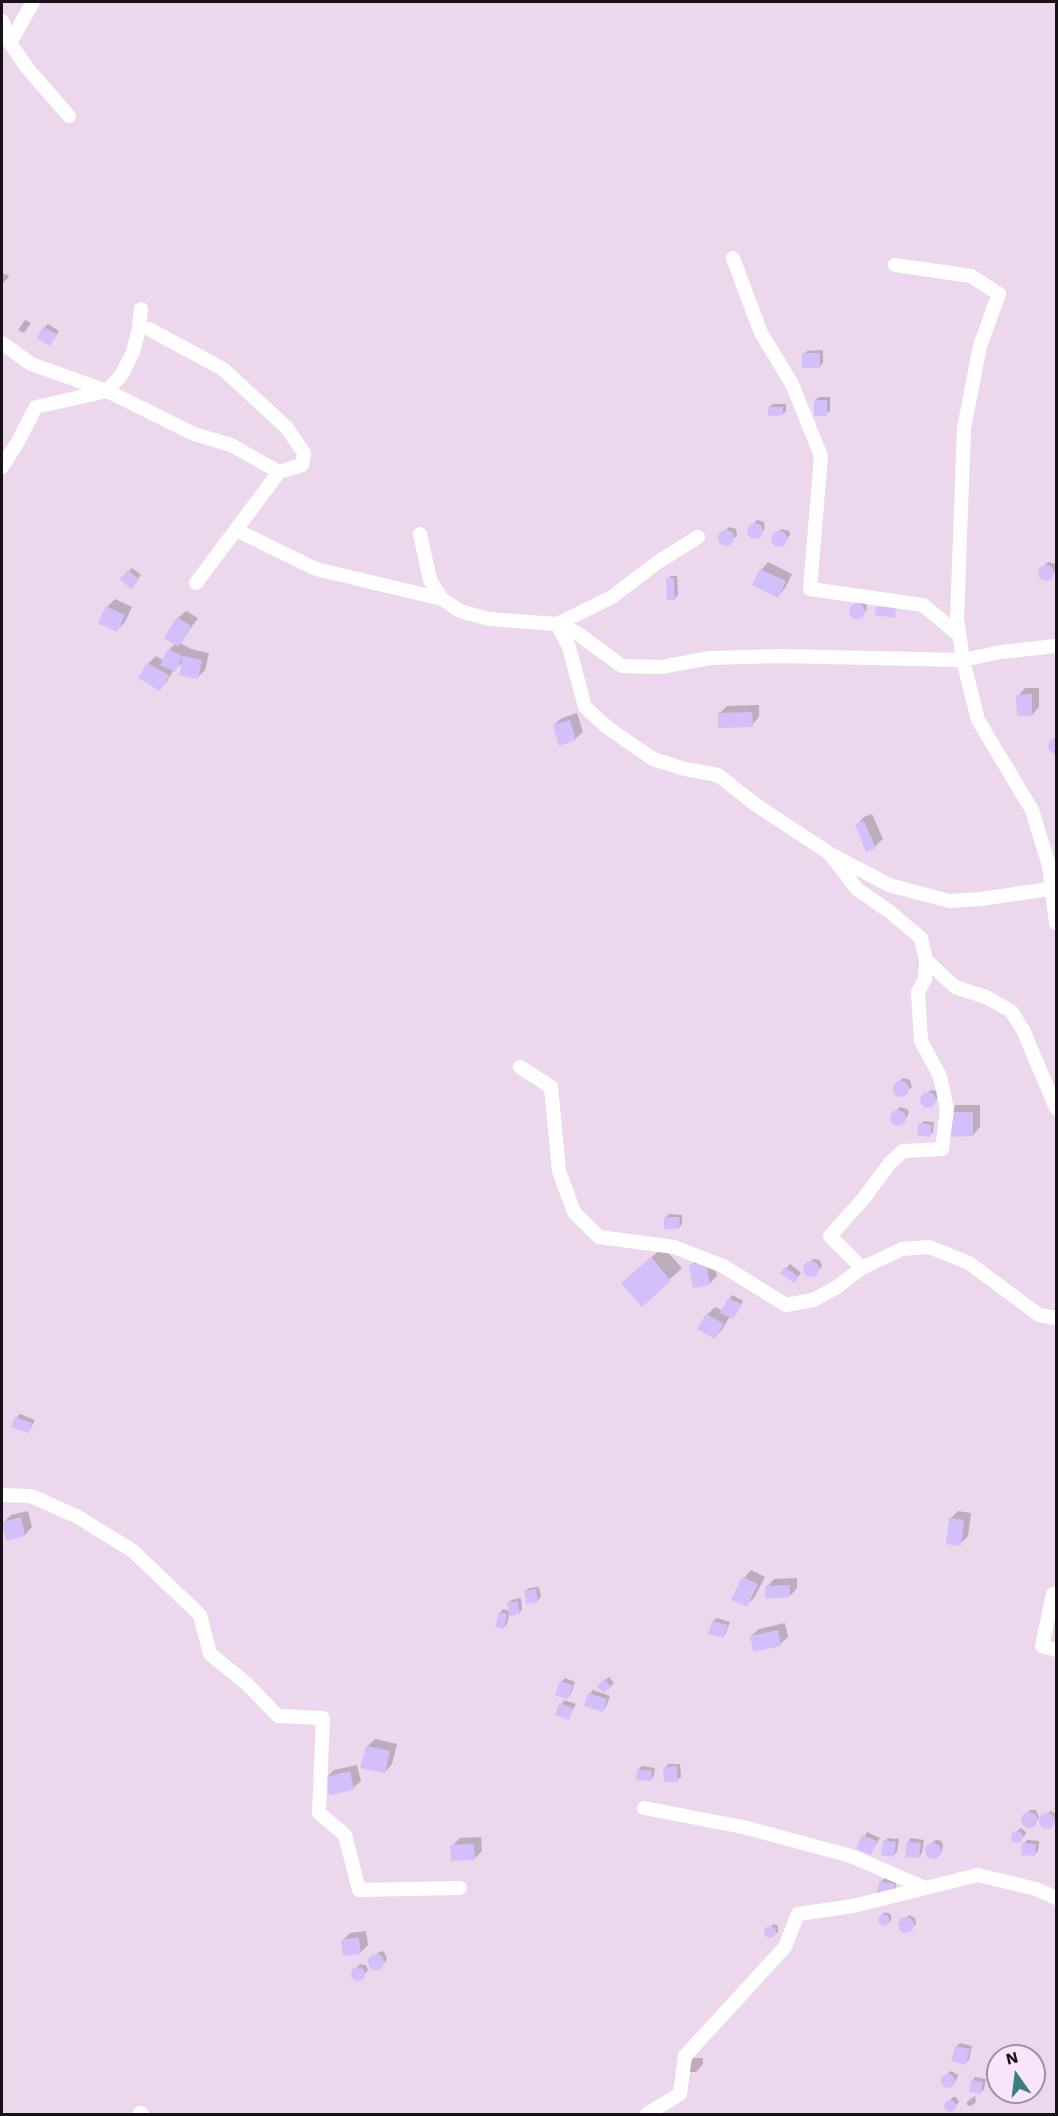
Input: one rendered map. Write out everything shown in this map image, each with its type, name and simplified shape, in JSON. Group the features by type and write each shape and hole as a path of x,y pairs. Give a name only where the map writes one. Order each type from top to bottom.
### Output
{"street":[{"path":"10,43 33,2"},
{"path":"2,21 10,43 28,69 69,116"},
{"path":"733,258 761,333 792,384 822,456 810,589 923,605 959,635"},
{"path":"895,265 971,276 999,294 980,346 964,428 957,619 963,660 978,720 1032,810 1054,889 1056,923"},
{"path":"2,467 36,407 107,391 122,374 133,352 141,309"},
{"path":"149,329 223,369 286,427 304,453 302,465 279,472 196,584"},
{"path":"2,343 31,364 107,391 194,434 231,445 279,472"},
{"path":"236,530 316,569 442,599 460,611 489,619 557,624 577,633 622,666 661,667 710,658 781,656 963,660 1001,652 1056,646"},
{"path":"420,534 430,580 442,599"},
{"path":"557,624 612,597 658,562 698,537"},
{"path":"557,624 569,647 585,707 608,728 653,759 685,769 718,775 756,805 829,853 889,885 949,901 1054,889"},
{"path":"829,853 857,890 890,912 921,938 926,960 925,979 918,992 921,1041 940,1076 947,1109 942,1149 903,1151 890,1163 864,1198 830,1236 862,1268"},
{"path":"926,960 955,987 986,997 1011,1011 1023,1030 1056,1108"},
{"path":"520,1067 551,1086 559,1171 574,1212 599,1237 674,1246 723,1266 786,1305 813,1300 837,1287 862,1268 902,1249 929,1247 969,1263 1039,1315 1056,1318"},
{"path":"2,1495 31,1496 78,1517 133,1551 200,1615 210,1654 246,1683 278,1716 323,1719 319,1813 345,1835 359,1890 460,1888"},
{"path":"1053,1594 1042,1646 1056,1650"},
{"path":"644,1808 743,1827 851,1856 925,1888"},
{"path":"647,2115 680,2094 685,2056 785,1947 798,1914 853,1906 978,1875 1036,1889 1056,1898"}],"building":[{"path":"43,327 57,334 50,346 37,338"},
{"path":"802,353 820,353 820,368 802,368"},
{"path":"814,400 827,400 827,416 814,416"},
{"path":"768,407 783,407 783,415 768,416"},
{"path":"755,523 761,525 763,531 761,537 755,539 749,537 747,531 749,525"},
{"path":"726,530 732,532 734,538 732,544 726,546 720,544 718,538 720,532"},
{"path":"779,531 785,533 787,539 785,545 779,547 773,545 771,539 773,533"},
{"path":"1046,565 1052,567 1054,573 1052,579 1046,581 1040,579 1038,573 1040,567"},
{"path":"760,569 786,581 778,598 752,585"},
{"path":"128,570 139,579 131,589 120,579"},
{"path":"666,578 674,578 675,600 667,600"},
{"path":"857,603 863,605 865,611 863,617 857,619 851,617 849,611 851,605"},
{"path":"106,606 125,615 117,632 98,623"},
{"path":"876,606 896,608 895,618 875,615"},
{"path":"177,617 191,626 178,647 164,638"},
{"path":"168,649 183,656 175,672 160,665"},
{"path":"183,656 202,660 198,679 179,675"},
{"path":"147,663 169,675 160,691 138,678"},
{"path":"1032,694 1032,716 1017,716 1016,695"},
{"path":"752,712 753,727 718,728 718,713"},
{"path":"570,720 576,740 559,746 553,725"},
{"path":"1056,738 1056,754 1048,748 1049,741"},
{"path":"864,821 876,848 866,852 855,824"},
{"path":"901,1081 907,1083 909,1089 907,1095 901,1097 895,1095 893,1089 895,1083"},
{"path":"928,1092 934,1094 936,1100 934,1106 928,1108 922,1106 920,1100 922,1094"},
{"path":"898,1110 904,1112 906,1118 904,1124 898,1126 892,1124 890,1118 892,1112"},
{"path":"947,1112 973,1112 973,1136 947,1137"},
{"path":"919,1123 932,1125 930,1137 917,1135"},
{"path":"664,1217 680,1217 679,1229 664,1229"},
{"path":"651,1257 671,1281 642,1307 621,1283"},
{"path":"811,1261 817,1263 819,1269 817,1275 811,1277 805,1275 803,1269 805,1263"},
{"path":"706,1262 710,1285 693,1288 689,1265"},
{"path":"785,1267 799,1277 794,1283 780,1273"},
{"path":"728,1298 741,1304 733,1319 720,1313"},
{"path":"706,1314 724,1324 715,1339 697,1329"},
{"path":"15,1417 32,1423 29,1433 11,1427"},
{"path":"21,1517 25,1536 6,1541 2,1522"},
{"path":"949,1518 964,1520 961,1546 946,1544"},
{"path":"742,1577 758,1584 747,1607 731,1600"},
{"path":"790,1585 790,1597 766,1599 765,1586"},
{"path":"536,1589 538,1602 526,1604 524,1591"},
{"path":"518,1601 520,1614 509,1616 507,1603"},
{"path":"499,1612 507,1614 504,1629 495,1627"},
{"path":"712,1621 728,1625 723,1638 708,1634"},
{"path":"778,1630 781,1646 753,1652 750,1636"},
{"path":"605,1679 611,1687 603,1693 597,1686"},
{"path":"560,1681 573,1685 568,1699 555,1695"},
{"path":"588,1693 607,1699 603,1712 584,1706"},
{"path":"559,1703 573,1708 569,1720 555,1715"},
{"path":"366,1746 390,1751 385,1773 360,1768"},
{"path":"677,1766 678,1782 664,1782 663,1767"},
{"path":"637,1769 652,1771 651,1781 636,1780"},
{"path":"350,1771 354,1790 329,1795 325,1777"},
{"path":"1026,1812 1032,1812 1037,1820 1035,1826 1026,1828 1021,1823 1021,1817"},
{"path":"1047,1813 1055,1821 1047,1829 1039,1821"},
{"path":"1019,1831 1023,1837 1019,1843 1015,1843 1011,1835"},
{"path":"862,1835 877,1841 871,1855 856,1849"},
{"path":"883,1840 896,1842 894,1857 881,1855"},
{"path":"907,1841 921,1843 919,1858 905,1857"},
{"path":"930,1843 936,1843 941,1851 939,1857 930,1859 925,1854 925,1848"},
{"path":"1022,1843 1036,1844 1035,1856 1021,1855"},
{"path":"474,1844 475,1860 451,1861 450,1845"},
{"path":"880,1881 895,1884 891,1899 876,1896"},
{"path":"884,1914 890,1920 884,1926 878,1920"},
{"path":"906,1917 914,1925 906,1933 898,1925"},
{"path":"772,1926 776,1932 772,1938 768,1938 764,1930"},
{"path":"359,1937 361,1954 343,1956 341,1940"},
{"path":"376,1954 382,1956 384,1962 382,1968 376,1970 370,1968 368,1962 370,1956"},
{"path":"355,1967 361,1967 365,1974 361,1981 355,1981 351,1977 351,1971"},
{"path":"955,2046 970,2049 966,2065 951,2061"},
{"path":"945,2074 951,2074 955,2081 951,2088 945,2088 941,2084 941,2078"},
{"path":"971,2080 983,2082 981,2094 969,2092"},
{"path":"952,2100 956,2106 952,2112 948,2112 944,2104"}]}
